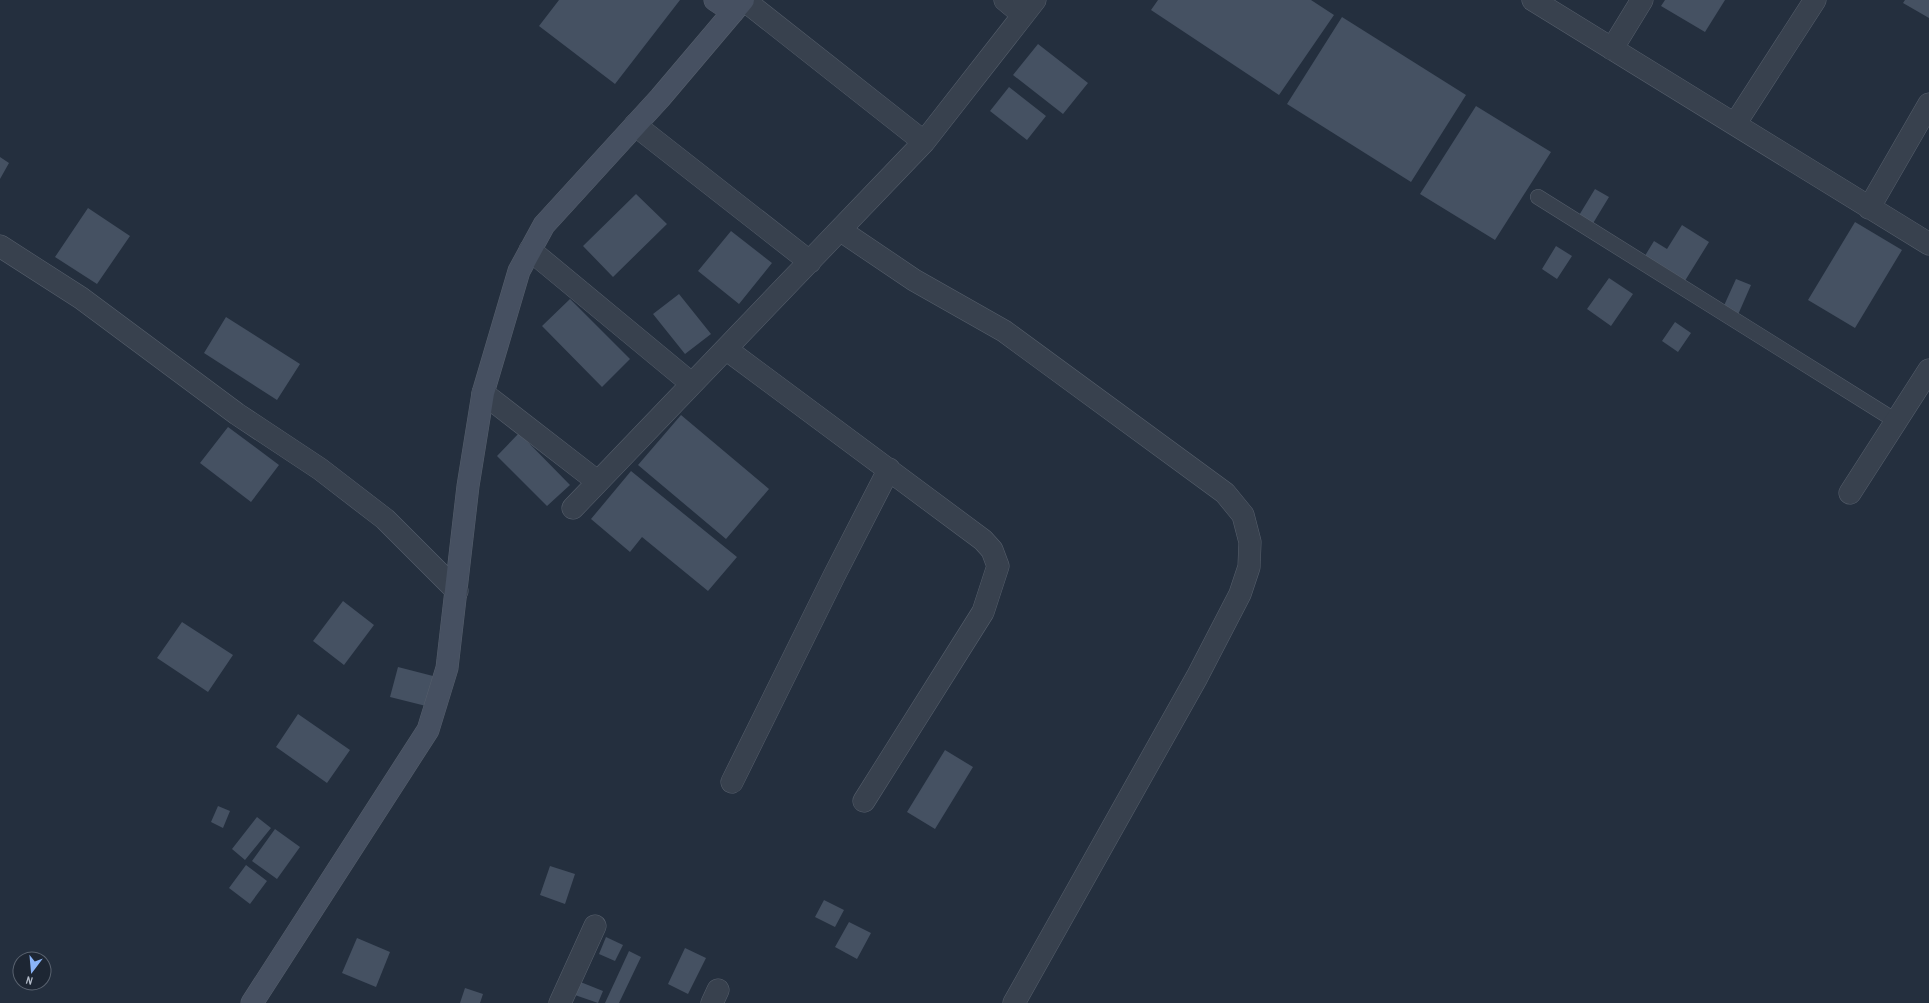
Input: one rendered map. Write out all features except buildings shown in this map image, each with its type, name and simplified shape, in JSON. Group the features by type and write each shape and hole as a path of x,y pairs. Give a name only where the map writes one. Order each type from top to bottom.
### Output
{"street":[{"path":"715,0 740,4 924,142"},
{"path":"573,508 924,142 1029,7 1005,0"},
{"path":"1533,0 1929,244"},
{"path":"1612,49 1642,0"},
{"path":"1735,124 1815,0"},
{"path":"252,1003 428,730 447,668 468,486 483,393 519,271 544,225 635,125 740,4"},
{"path":"1869,208 1929,104"},
{"path":"635,125 810,262"},
{"path":"840,230 914,280 1004,331 1225,493 1243,515 1250,542 1249,567 1240,594 1197,677 1014,1003"},
{"path":"0,246 81,298 237,414 320,469 385,519 457,591"},
{"path":"530,250 692,384"},
{"path":"726,349 983,540 992,550 998,566 983,612 864,801"},
{"path":"1850,493 1929,370"},
{"path":"483,393 598,482"},
{"path":"732,782 889,469"},
{"path":"560,1003 596,926"}],"lane":[{"path":"1538,197 1896,422"}]}
